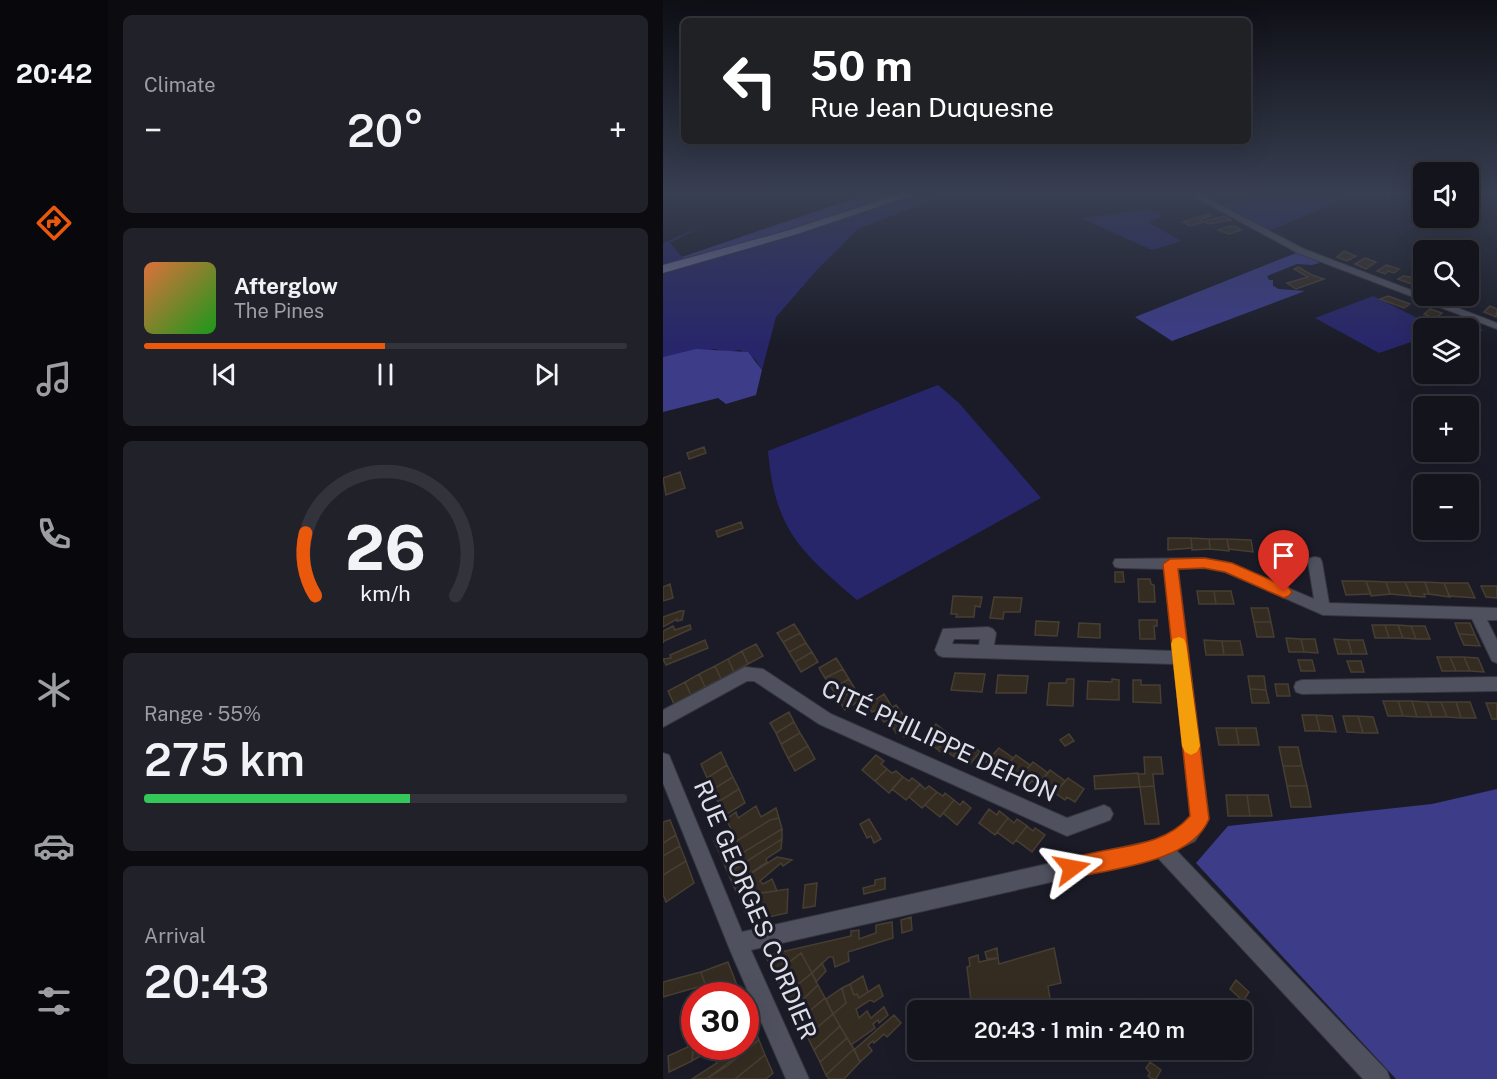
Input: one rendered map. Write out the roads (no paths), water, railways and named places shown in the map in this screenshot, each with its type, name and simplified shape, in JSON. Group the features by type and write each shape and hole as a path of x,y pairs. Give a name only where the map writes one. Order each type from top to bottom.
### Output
{"main road":[{"path":"663,269 746,245"}],"street":[{"path":"1290,245 1497,326"},
{"path":"1315,562 1323,609"},
{"path":"1120,563 1204,563 1227,567 1323,609 1497,614"},
{"path":"738,943 1161,848 1188,834 1200,819 1170,564"},
{"path":"1477,614 1497,656"},
{"path":"986,651 1180,658"},
{"name":"CITÉ PHILIPPE DEHON","path":"663,719 745,675 757,674 825,719 1067,827 1104,814"},
{"path":"1302,687 1497,684"},
{"name":"RUE GEORGES CORDIER","path":"663,761 795,1077"},
{"path":"1161,848 1379,1079"}]}
